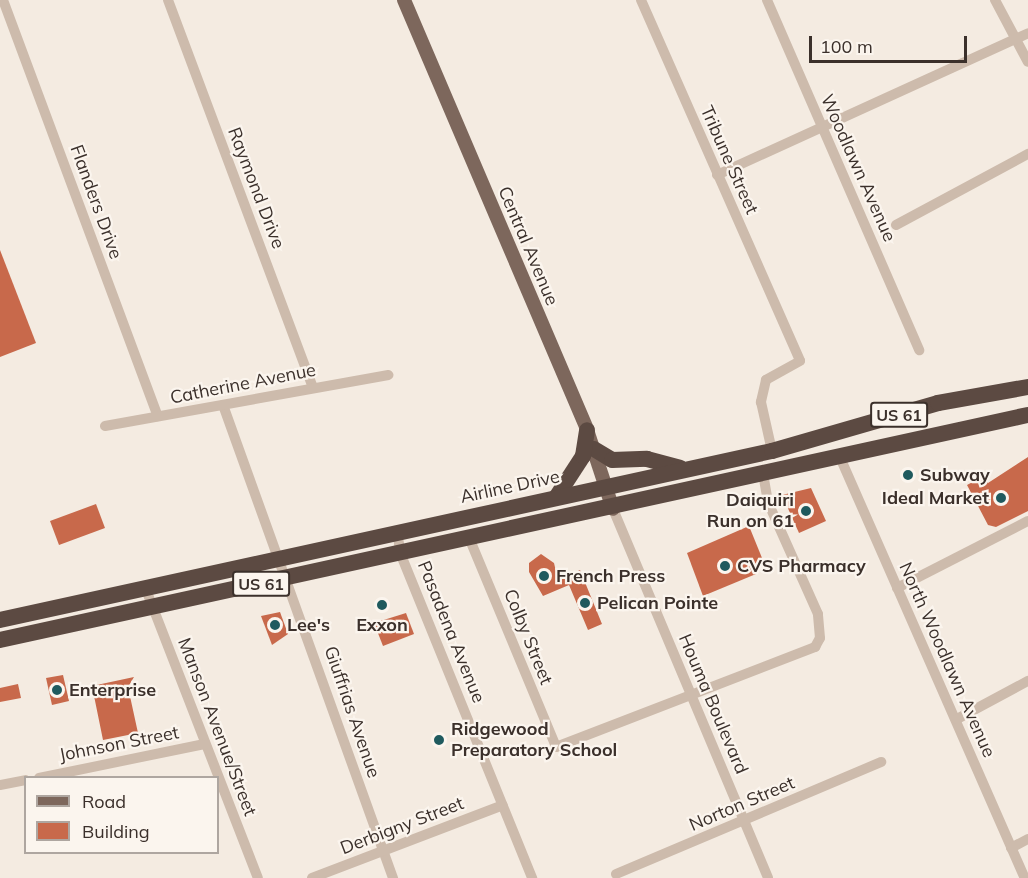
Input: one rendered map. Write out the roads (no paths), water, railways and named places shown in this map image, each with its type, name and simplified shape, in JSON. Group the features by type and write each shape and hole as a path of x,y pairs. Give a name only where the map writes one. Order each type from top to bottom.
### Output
{"highway":[{"name":"Airline Drive","path":"0,620 556,496 772,451 938,403 1024,384"},
{"name":"US 61","path":"0,640 613,509 763,476 831,457 1028,415"},
{"path":"831,457 847,444 852,428"},
{"path":"556,496 583,456 587,430"},
{"path":"594,449 612,460 647,459 684,469"}],"main road":[{"name":"Central Avenue","path":"404,0 587,430 607,485 613,509"}],"street":[{"name":"Flanders Drive","path":"3,0 158,416"},
{"name":"Raymond Drive","path":"168,0 313,387"},
{"name":"Tribune Street","path":"641,0 800,361 766,380 761,402 772,451"},
{"name":"Woodlawn Avenue","path":"767,0 919,350"},
{"path":"995,0 1028,62"},
{"path":"717,175 1028,33"},
{"path":"896,225 1028,154"},
{"name":"Catherine Avenue","path":"105,426 388,375"},
{"name":"Giuffrias Avenue","path":"223,405 280,557 393,878"},
{"name":"North Woodlawn Avenue","path":"831,457 897,588 957,719 1024,878"},
{"path":"692,695 802,654 815,647 820,632 818,614 768,502 763,476"},
{"name":"Houma Boulevard","path":"613,509 768,878"},
{"path":"897,588 1028,521"},
{"name":"Pasadena Avenue","path":"397,531 401,555 532,878"},
{"name":"Colby Street","path":"471,540 554,746 692,695"},
{"name":"Manson Avenue/Street","path":"145,587 218,776"},
{"path":"957,719 1028,681"},
{"name":"Johnson Street","path":"44,776 206,744"},
{"name":"Norton Street","path":"616,874 744,822 881,762"},
{"name":"Manson Avenue/Street","path":"219,778 258,878"},
{"path":"0,785 24,780"},
{"name":"Derbigny Street","path":"312,878 503,805"},
{"path":"1011,848 1028,839"}],"place":[{"name":"Subway","path":"908,475"},
{"name":"Ideal Market","path":"1001,498"},
{"name":"Daiquiri Run on 61","path":"806,511"},
{"name":"CVS Pharmacy","path":"725,566"},
{"name":"French Press","path":"544,576"},
{"name":"Pelican Pointe","path":"585,603"},
{"name":"Exxon","path":"382,605"},
{"name":"Lee's","path":"275,625"},
{"name":"Enterprise","path":"57,690"},
{"name":"Ridgewood Preparatory School","path":"439,740"}]}
